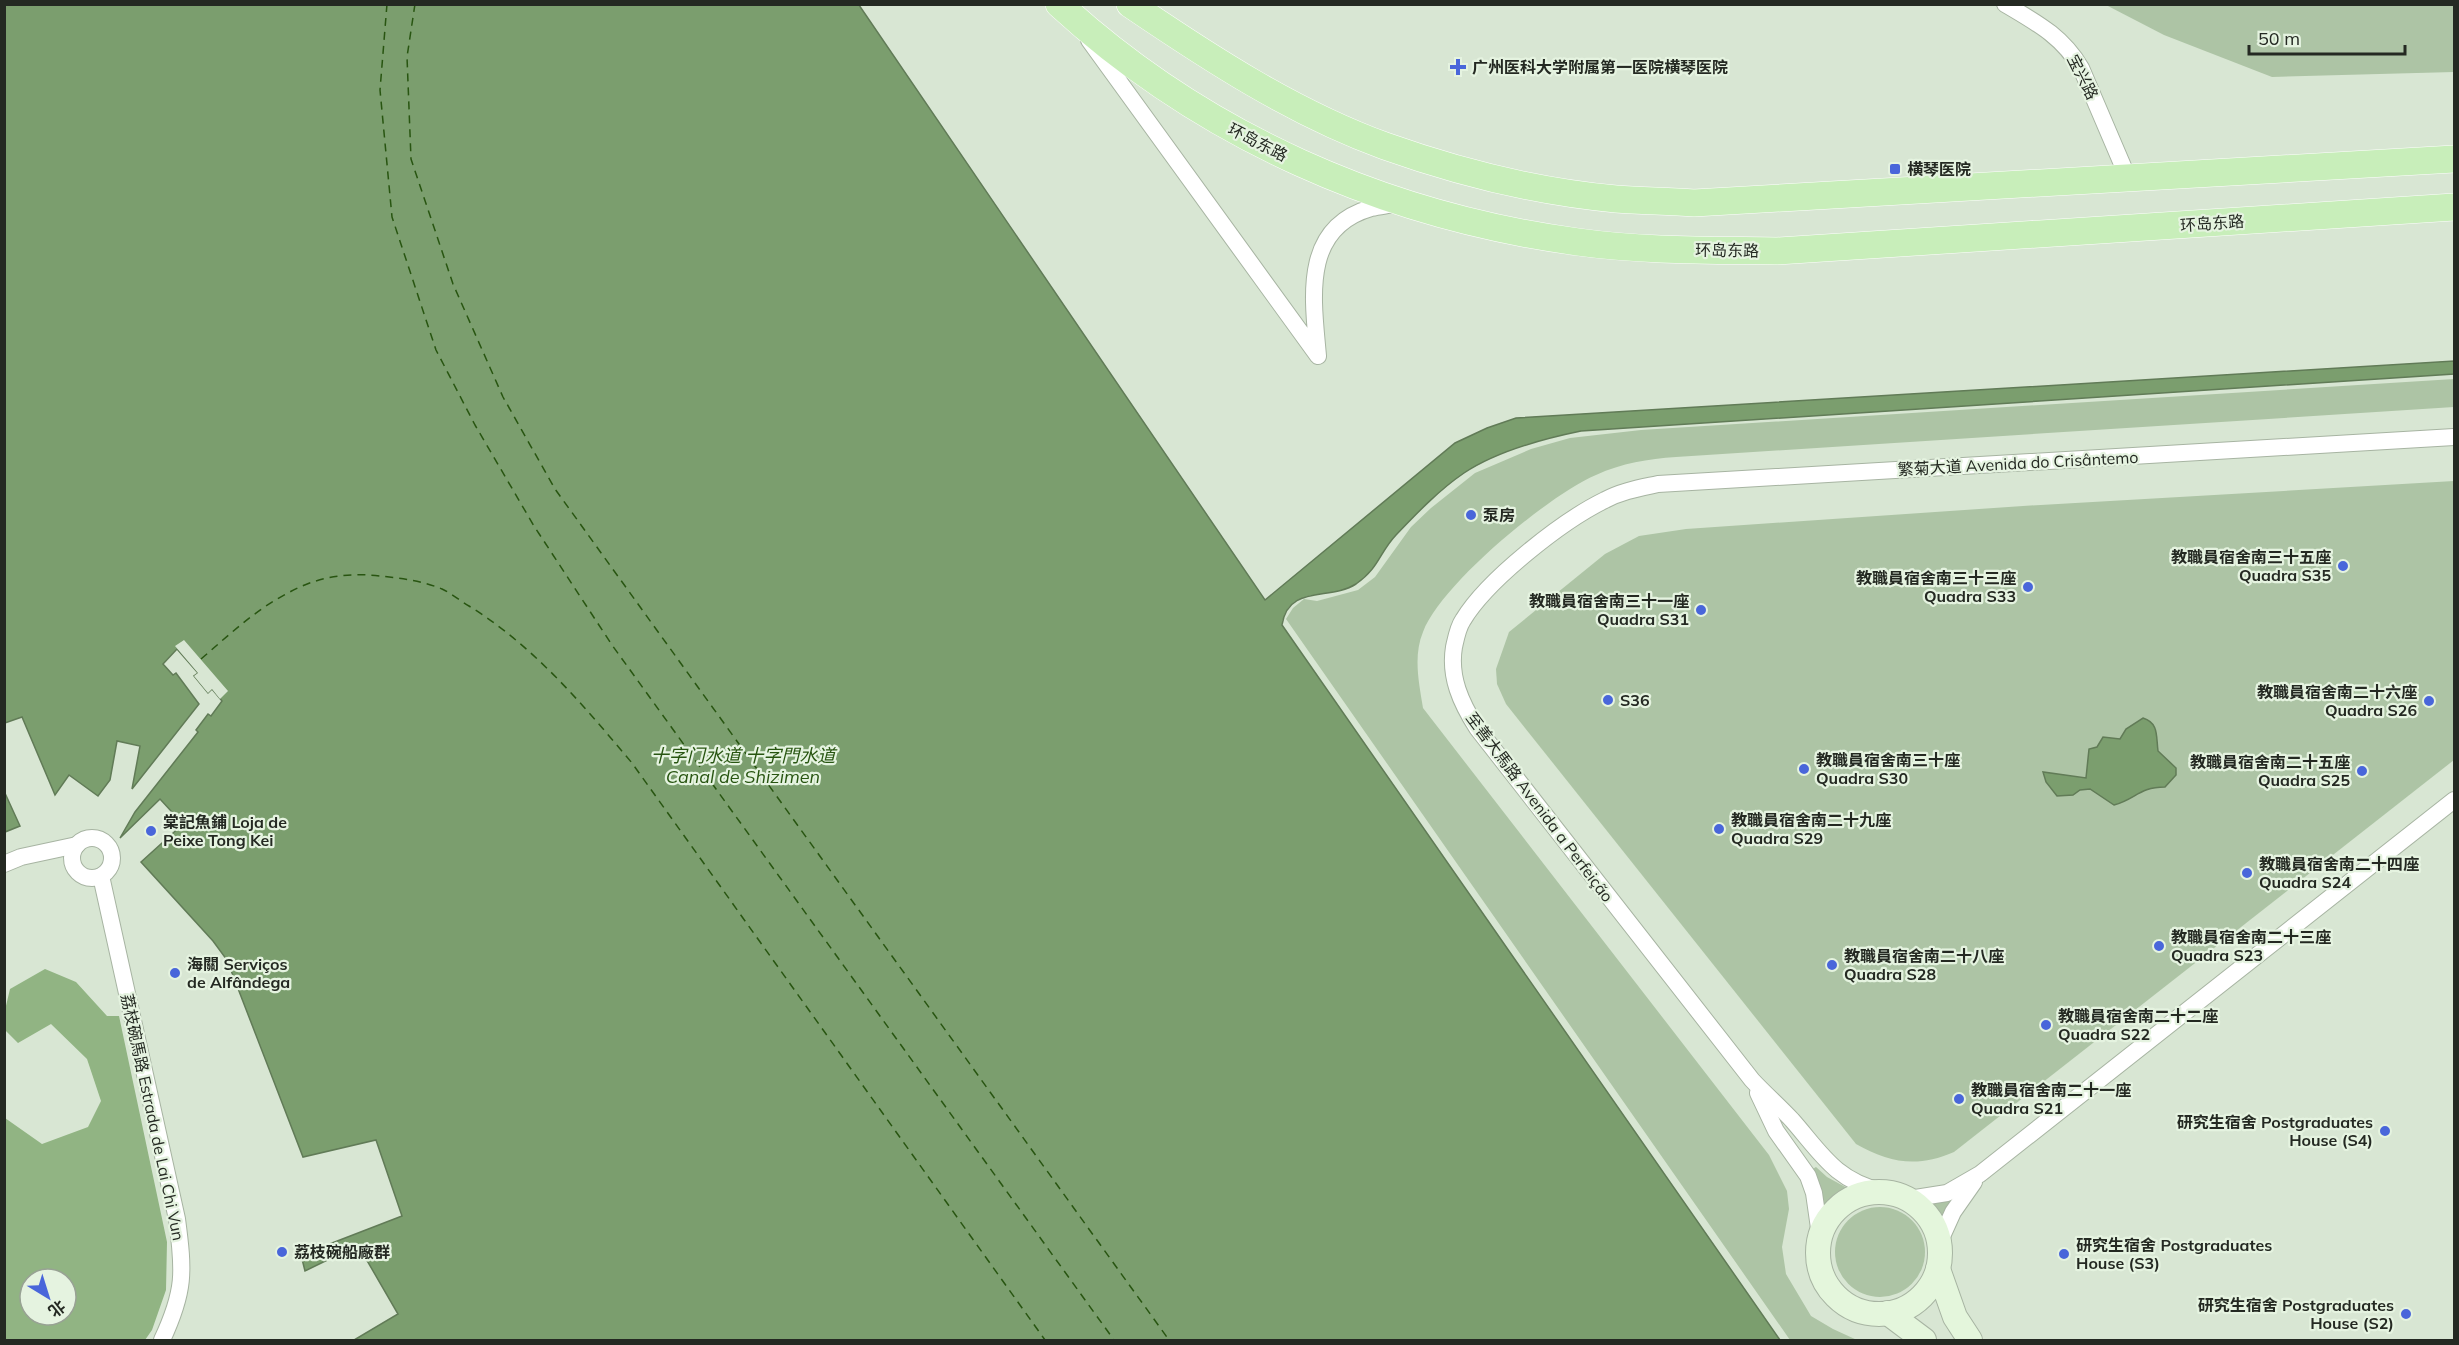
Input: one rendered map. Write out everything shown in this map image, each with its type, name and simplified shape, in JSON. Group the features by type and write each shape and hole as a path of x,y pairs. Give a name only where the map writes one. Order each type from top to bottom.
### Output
{"main road":[{"path":"1130,4 1257,86 1384,146 1511,182 1615,199 1694,202 2454,159"},
{"name":"环岛东路","path":"1065,10 1137,70 1197,110 1307,168 1400,203 1486,226 1579,243 1671,249 1777,251 2454,207"},
{"path":"1881,1191 1909,1199 1926,1213 1940,1244 1938,1269 1927,1290 1910,1305 1888,1313 1870,1313 1854,1308 1839,1299 1827,1286 1820,1270 1818,1252 1820,1235 1833,1212 1844,1203 1868,1193 1881,1191"},
{"path":"1938,1269 1955,1317 1970,1341"},
{"path":"1888,1313 1924,1341"}],"street":[{"name":"宝兴路","path":"2005,4 2053,34 2073,54 2128,178"},
{"path":"1065,10 1318,356 1314,302 1319,253 1329,234 1343,221 1370,208 1400,203"},
{"name":"繁菊大道 Avenida do Crisântemo","path":"1586,510 1631,489 1684,480 2454,437"},
{"name":"至善大馬路 Avenida a Perfeição","path":"1586,510 1521,559 1475,602 1461,623 1454,647 1453,668 1456,689 1477,728 1752,1080 1836,1171 1864,1187 1881,1191"},
{"path":"1909,1199 1947,1193 1980,1174 2454,800"},
{"path":"4,864 21,856 77,845 88,838 94,838 100,840 109,849 111,861 101,876 95,878 83,876 74,868 72,855 77,845"},
{"name":"荔枝碗馬路 Estrada de Lai Chi Vun","path":"101,876 177,1219 183,1262 182,1286 175,1311 162,1341"},
{"name":"至善大馬路 Avenida a Perfeição","path":"1752,1080 1776,1131 1808,1176 1814,1193 1820,1235"},
{"path":"1940,1244 1953,1212 1980,1174"}],"shaded area":[{"path":"2106,5 2454,5 2454,72 2272,77 2164,35"},
{"path":"2454,379 2454,407 1676,457 1635,462 1596,475 1552,501 1525,521 1473,567 1434,612 1423,632 1418,650 1423,708 1769,1155 1787,1191 1789,1209 1782,1247 1786,1274 1811,1316 1857,1340 1790,1340 1286,619 1293,608 1304,599 1317,601 1358,590 1375,577 1411,527 1475,473 1531,449 1570,438 1641,430"},
{"path":"2454,481 2454,760 1954,1152 1928,1160 1916,1162 1892,1159 1880,1156 1856,1144 1506,704 1497,684 1496,669 1509,632 1605,554 1639,536 1686,529 2023,506"},
{"path":"45,969 76,982 107,1016 119,1016 167,1242 166,1290 152,1330 145,1340 5,1340 5,1118 42,1144 88,1127 101,1101 87,1059 51,1024 18,1043 5,1030 5,1010 10,989"},
{"path":"1816,1167 1827,1177 1849,1189 1849,1192 1828,1207 1823,1204 1811,1170"},
{"path":"1956,1194 1939,1225 1924,1204"},
{"path":"1880,1207 1897,1210 1912,1220 1922,1235 1925,1252 1922,1269 1912,1284 1897,1294 1880,1297 1863,1294 1848,1284 1838,1269 1835,1252 1838,1235 1848,1220 1863,1210"}],"water":[{"name":"十字门水道 十字門水道 Canal de Shizimen","path":"5,5 859,5 1265,600 1455,443 1516,418 2454,361 2454,374 1581,431 1520,447 1477,465 1437,494 1412,518 1390,542 1375,566 1364,578 1346,589 1301,598 1286,612 1282,625 1780,1340 354,1340 398,1314 358,1245 305,1271 301,1255 402,1216 376,1140 303,1157 227,960 213,941 141,862 183,824 160,799 120,838 135,812 198,732 196,730 208,714 211,716 222,701 212,689 208,693 194,676 198,673 177,649 163,664 173,675 176,673 199,704 132,789 140,746 117,741 110,780 98,796 69,775 55,795 22,717 5,723"},
{"path":"2143,718 2152,723 2154,727 2158,751 2176,768 2176,775 2165,787 2143,791 2114,805 2090,789 2080,790 2073,795 2057,796 2046,782 2043,772 2086,778 2089,749 2097,747 2103,737 2120,739 2126,729"},
{"path":"4,791 20,826 5,832 4,831"}],"pier":[{"path":"184,640 228,691 220,699 212,689 208,693 194,676 198,673 175,646"}],"ferry route":[{"path":"387,4 380,90 392,217 436,350 475,425 534,526 612,645 1114,1340"},
{"path":"415,4 407,57 411,159 453,284 503,397 555,489 1169,1340"},
{"path":"201,659 264,607 310,583 344,575 388,577 435,586 493,622 537,658 557,678 632,763 1045,1340"}],"place":[{"name":"广州医科大学附属第一医院横琴医院","path":"1458,67"},
{"name":"横琴医院","path":"1895,169"},
{"name":"泵房","path":"1471,515"},
{"name":"教職員宿舍南三十五座 Quadra S35","path":"2343,566"},
{"name":"教職員宿舍南三十三座 Quadra S33","path":"2028,587"},
{"name":"教職員宿舍南三十一座 Quadra S31","path":"1701,610"},
{"name":"S36","path":"1608,700"},
{"name":"教職員宿舍南二十六座 Quadra S26","path":"2429,701"},
{"name":"教職員宿舍南三十座 Quadra S30","path":"1804,769"},
{"name":"教職員宿舍南二十五座 Quadra S25","path":"2362,771"},
{"name":"教職員宿舍南二十九座 Quadra S29","path":"1719,829"},
{"name":"棠記魚鋪 Loja de Peixe Tong Kei","path":"151,831"},
{"name":"教職員宿舍南二十四座 Quadra S24","path":"2247,873"},
{"name":"教職員宿舍南二十三座 Quadra S23","path":"2159,946"},
{"name":"教職員宿舍南二十八座 Quadra S28","path":"1832,965"},
{"name":"海關 Serviços de Alfândega","path":"175,973"},
{"name":"教職員宿舍南二十二座 Quadra S22","path":"2046,1025"},
{"name":"教職員宿舍南二十一座 Quadra S21","path":"1959,1099"},
{"name":"研究生宿舍 Postgraduates House (S4)","path":"2385,1131"},
{"name":"荔枝碗船廠群","path":"282,1252"},
{"name":"研究生宿舍 Postgraduates House (S3)","path":"2064,1254"},
{"name":"研究生宿舍 Postgraduates House (S2)","path":"2406,1314"}]}
